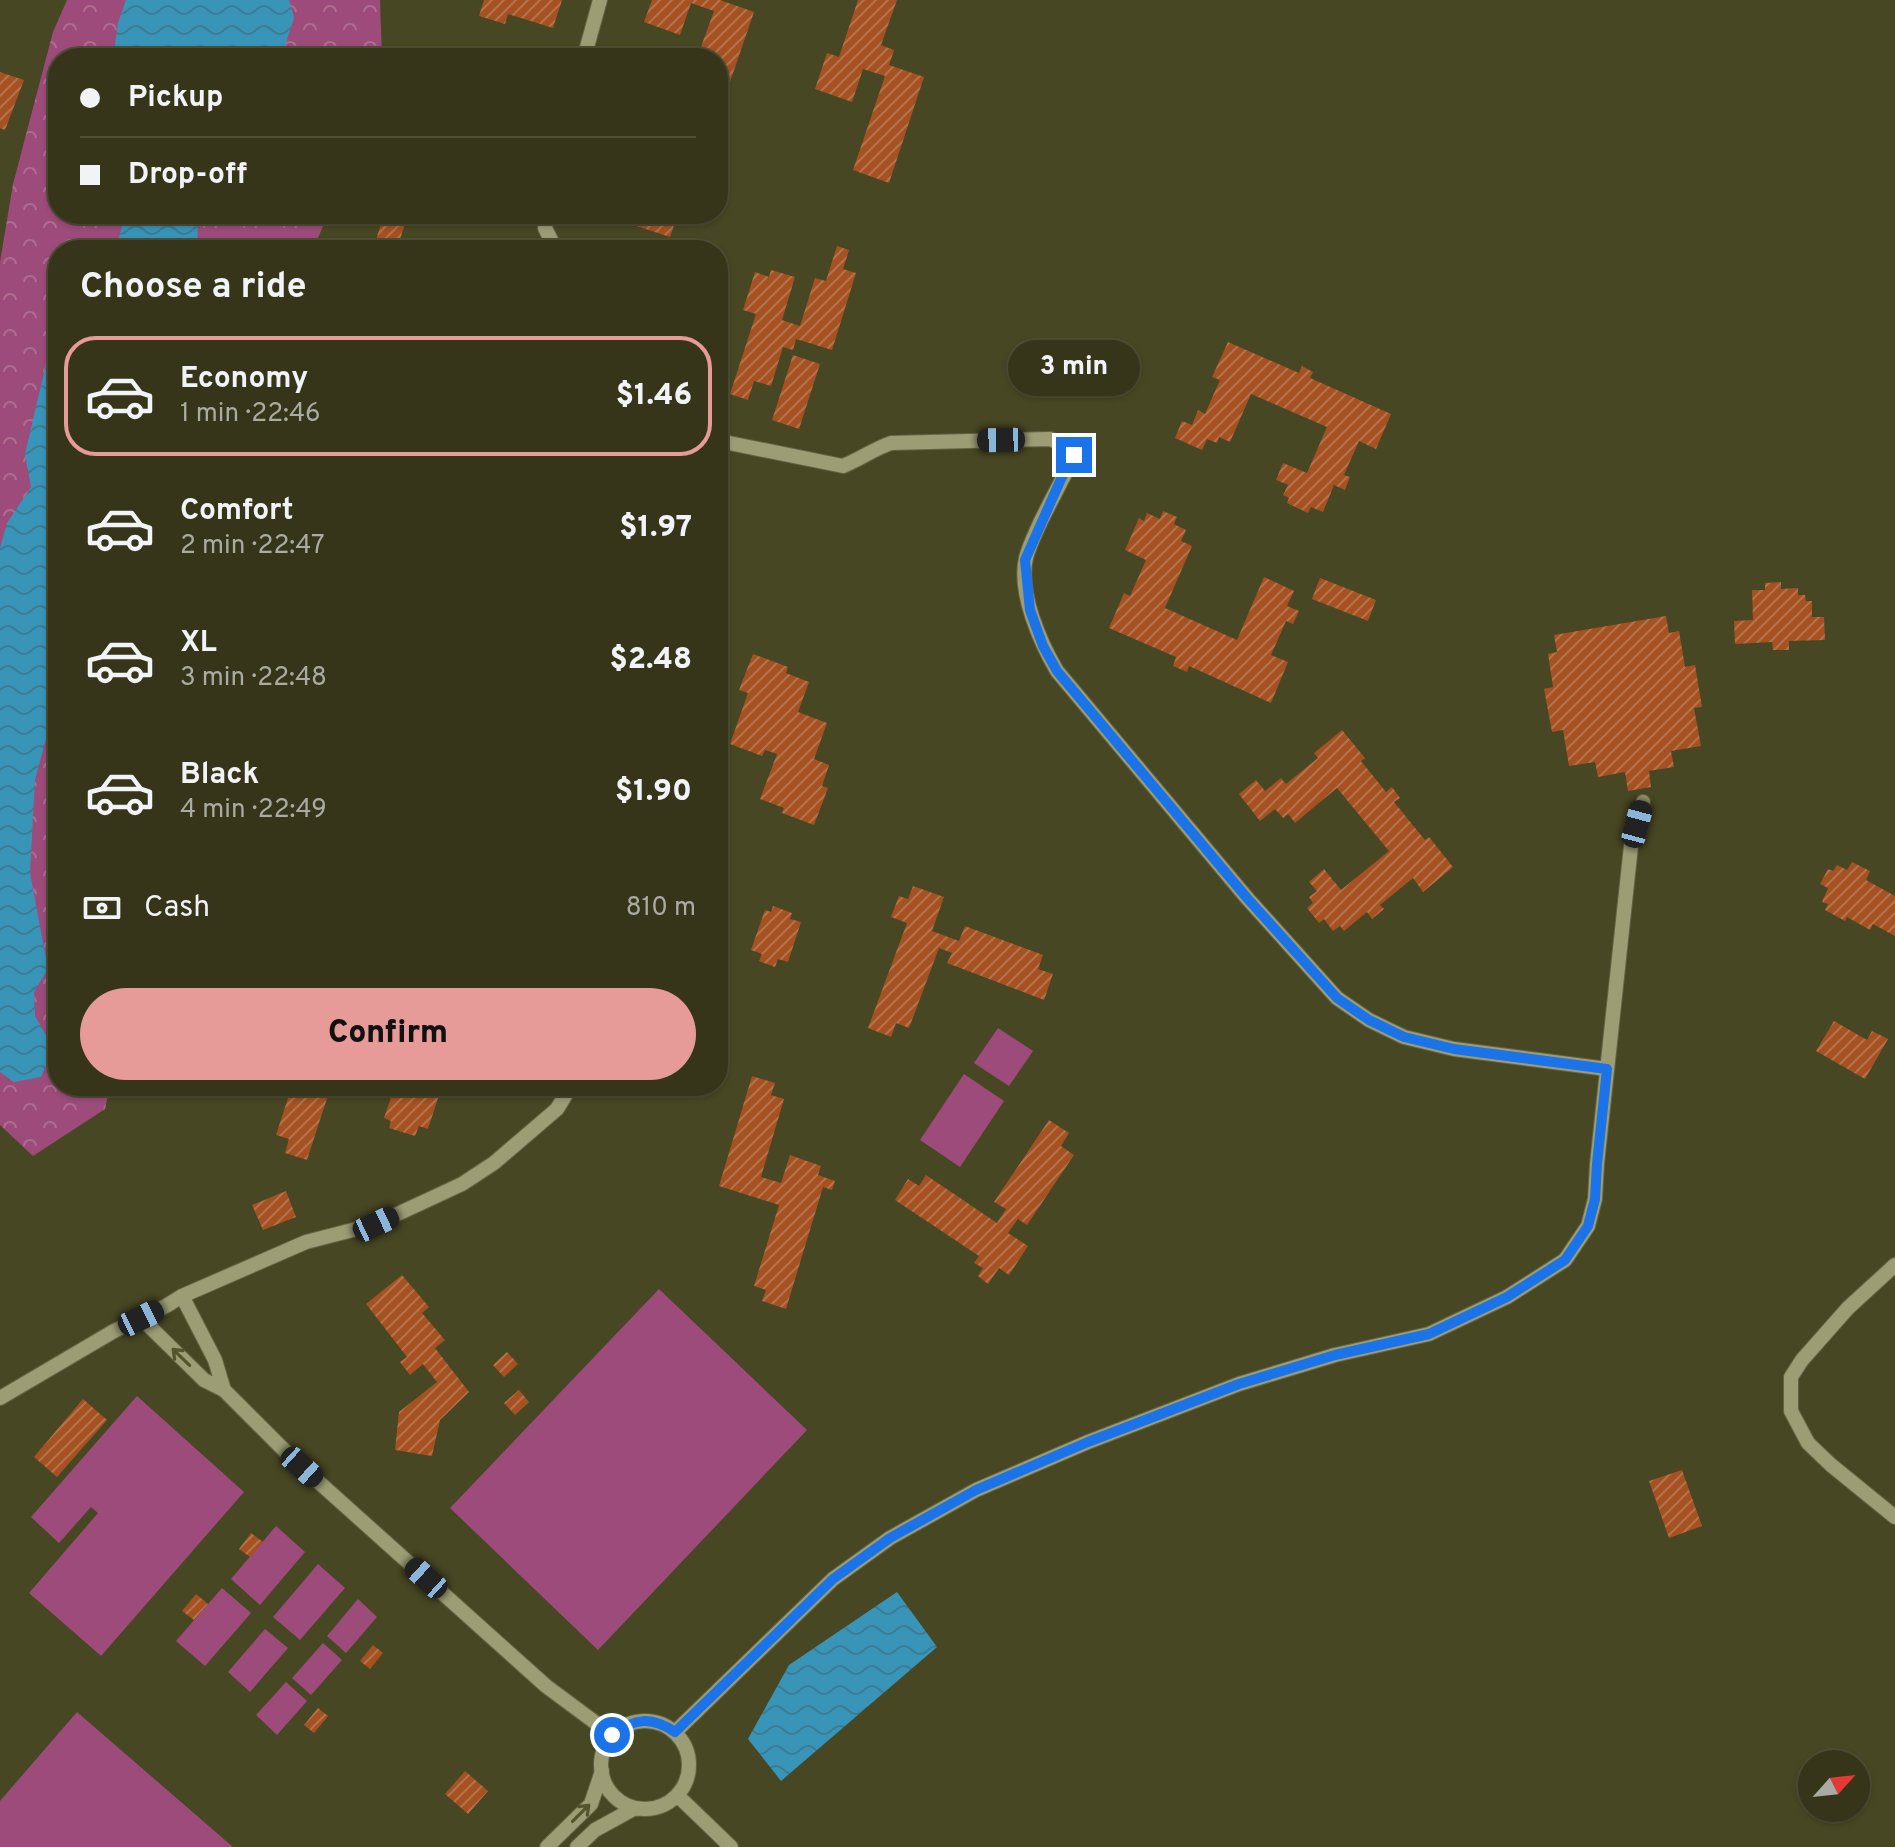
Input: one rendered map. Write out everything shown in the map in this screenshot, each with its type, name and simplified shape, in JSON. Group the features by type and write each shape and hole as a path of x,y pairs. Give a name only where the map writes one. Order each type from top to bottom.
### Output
{"street":[{"path":"587,48 600,0"},
{"path":"728,443 843,466 891,443 1050,439 1077,450 1025,560 1030,610 1043,646 1057,671 1247,898 1337,998 1404,1037 1454,1049 1607,1069"},
{"path":"675,1732 833,1579 890,1538 976,1490 1088,1442 1239,1384 1335,1355 1429,1334 1507,1297 1565,1260 1588,1226 1595,1199 1631,846 1643,802"},
{"path":"0,1398 114,1331 182,1296 306,1242 376,1224 462,1184 494,1163 557,1109 565,1096"},
{"path":"1895,1265 1848,1308 1791,1377 1791,1411 1808,1443 1895,1517"},
{"path":"182,1296 215,1360 224,1390"},
{"path":"141,1318 204,1380 224,1390 293,1459 546,1686 612,1735"},
{"path":"577,1847 595,1830 635,1808 665,1804 685,1784 689,1771 683,1743 675,1732 650,1721 636,1721 612,1735 602,1758 604,1781 617,1798 635,1808"},
{"path":"547,1847 591,1804 602,1771"},
{"path":"677,1795 731,1847"}],"green space":[{"path":"67,0 380,0 382,48 49,48"},
{"path":"48,51 48,224 324,224 317,240 48,240 48,1096 108,1096 105,1109 33,1156 0,1125 0,262 13,184"},
{"path":"998,1028 1033,1051 1009,1086 974,1063"},
{"path":"964,1074 1004,1101 960,1167 920,1140"},
{"path":"659,1289 807,1430 598,1650 450,1508"},
{"path":"137,1396 244,1492 101,1656 29,1593 98,1513 91,1507 59,1543 31,1517"},
{"path":"276,1526 305,1552 260,1605 231,1579"},
{"path":"318,1564 345,1588 300,1640 273,1617"},
{"path":"222,1588 251,1613 205,1666 176,1641"},
{"path":"358,1599 377,1617 346,1653 327,1636"},
{"path":"265,1629 288,1648 250,1692 228,1672"},
{"path":"323,1643 342,1660 311,1695 292,1678"},
{"path":"286,1682 307,1701 277,1735 256,1715"},
{"path":"77,1712 233,1847 0,1847 0,1801"}],"water":[{"path":"126,0 289,0 294,18 284,48 114,48"},
{"path":"122,224 198,224 197,240 118,240"},
{"path":"48,355 48,731 35,780 30,873 48,969 34,992 35,1016 48,1039 48,1060 41,1077 14,1082 0,1072 0,548 7,523 31,487 25,454"},
{"path":"897,1592 937,1647 781,1781 748,1739 789,1665"}],"building":[{"path":"484,0 562,0 553,28 508,14 505,24 479,16"},
{"path":"652,0 720,0 754,12 730,82 728,48 701,48 714,11 691,3 680,35 644,22"},
{"path":"858,0 897,0 881,45 894,50 889,65 924,77 889,183 853,170 885,76 863,69 852,102 815,89 827,53 839,57"},
{"path":"0,72 24,80 5,130 0,128"},
{"path":"381,224 405,224 400,240 376,240"},
{"path":"630,224 675,224 670,237"},
{"path":"837,246 849,250 843,269 856,273 832,350 796,339 793,350 783,347 771,386 754,381 748,400 730,394 756,314 743,310 755,272 769,277 771,270 795,277 782,320 800,326 815,278 826,281"},
{"path":"1228,342 1299,373 1302,366 1313,372 1310,378 1391,414 1376,449 1359,441 1344,475 1350,477 1345,490 1334,485 1323,512 1311,507 1308,513 1287,503 1289,498 1283,495 1288,485 1276,480 1283,463 1307,473 1327,427 1251,394 1230,442 1219,437 1217,443 1207,439 1202,450 1175,438 1182,421 1192,425 1198,410 1205,414 1220,380 1212,377"},
{"path":"793,355 820,364 799,429 772,420"},
{"path":"1163,511 1177,517 1174,524 1186,530 1181,541 1192,546 1165,608 1237,640 1264,577 1294,591 1287,606 1299,611 1293,624 1286,621 1271,655 1288,662 1271,703 1189,666 1187,672 1173,666 1176,657 1109,628 1124,593 1130,596 1146,560 1125,550 1139,518 1144,521 1147,513 1160,519"},
{"path":"1320,578 1376,600 1368,621 1312,599"},
{"path":"1781,582 1781,589 1798,588 1798,595 1805,595 1806,601 1812,601 1812,617 1824,617 1825,640 1789,641 1789,650 1773,650 1772,642 1735,644 1734,621 1753,620 1752,590 1765,590 1765,583"},
{"path":"1666,616 1669,633 1679,631 1685,667 1695,665 1702,707 1694,708 1701,746 1671,751 1674,767 1649,771 1651,787 1628,791 1625,772 1598,777 1595,762 1569,766 1563,730 1552,732 1544,689 1553,687 1548,654 1557,652 1554,635"},
{"path":"753,654 788,667 786,673 809,682 798,712 827,723 814,759 829,765 822,786 828,788 814,825 782,813 784,808 760,799 777,754 765,750 762,756 730,744 748,693 739,690"},
{"path":"1342,730 1365,758 1361,761 1386,792 1392,787 1400,798 1394,802 1425,840 1429,837 1453,867 1423,892 1413,878 1380,905 1384,909 1372,919 1367,912 1344,931 1340,926 1333,931 1324,919 1319,923 1307,908 1313,903 1309,897 1317,891 1309,882 1324,869 1341,890 1389,851 1337,788 1295,823 1288,814 1283,818 1275,809 1260,821 1239,794 1256,780 1265,791 1281,778 1286,784 1318,758 1314,753"},
{"path":"1852,862 1870,871 1866,880 1895,896 1895,936 1873,924 1870,930 1847,917 1845,921 1825,910 1828,904 1822,902 1828,888 1820,884 1828,869 1833,871 1837,865 1847,870"},
{"path":"913,886 944,897 932,931 959,941 965,926 1043,955 1038,969 1053,974 1044,1000 947,963 952,953 939,948 909,1028 896,1023 891,1037 868,1028 907,923 891,917 899,896 908,899"},
{"path":"773,906 792,913 790,919 801,922 788,962 778,959 775,967 759,961 762,954 751,950 765,910 771,912"},
{"path":"1834,1021 1867,1040 1872,1031 1888,1039 1865,1079 1816,1051"},
{"path":"752,1076 775,1083 771,1095 784,1099 761,1177 781,1183 790,1155 821,1166 818,1175 835,1181 832,1190 823,1187 786,1309 762,1301 766,1290 754,1286 779,1205 719,1186"},
{"path":"289,1096 328,1096 307,1160 285,1153 289,1139 276,1135"},
{"path":"392,1096 439,1096 428,1129 419,1126 415,1136 389,1128 391,1121 384,1118"},
{"path":"1049,1120 1069,1133 1061,1146 1074,1155 1027,1225 1018,1219 1008,1233 1028,1246 1009,1275 999,1268 988,1284 978,1276 983,1268 974,1263 979,1256 895,1200 908,1179 919,1186 926,1175 997,1223 1006,1209 994,1202"},
{"path":"286,1191 296,1217 263,1230 252,1205"},
{"path":"402,1275 429,1307 422,1313 445,1340 435,1348 469,1392 440,1420 432,1456 395,1450 399,1412 437,1382 423,1364 410,1375 400,1362 407,1357 366,1304"},
{"path":"507,1352 518,1364 504,1377 493,1365"},
{"path":"519,1390 529,1402 515,1415 504,1403"},
{"path":"83,1399 107,1420 57,1477 34,1457"},
{"path":"1682,1470 1702,1526 1669,1538 1649,1481"},
{"path":"251,1533 263,1542 250,1557 239,1549"},
{"path":"196,1594 208,1604 194,1620 182,1611"},
{"path":"373,1645 383,1653 370,1669 360,1661"},
{"path":"318,1708 328,1716 314,1733 304,1725"},
{"path":"465,1771 488,1791 468,1814 445,1794"}],"route":[{"path":"612,1735 636,1721 650,1721 675,1732 833,1579 890,1538 976,1490 1088,1442 1239,1384 1335,1355 1429,1334 1507,1297 1565,1260 1588,1226 1595,1199 1607,1069 1454,1049 1404,1037 1369,1020 1337,998 1247,898 1057,671 1043,646 1030,610 1025,560 1074,455"}]}
